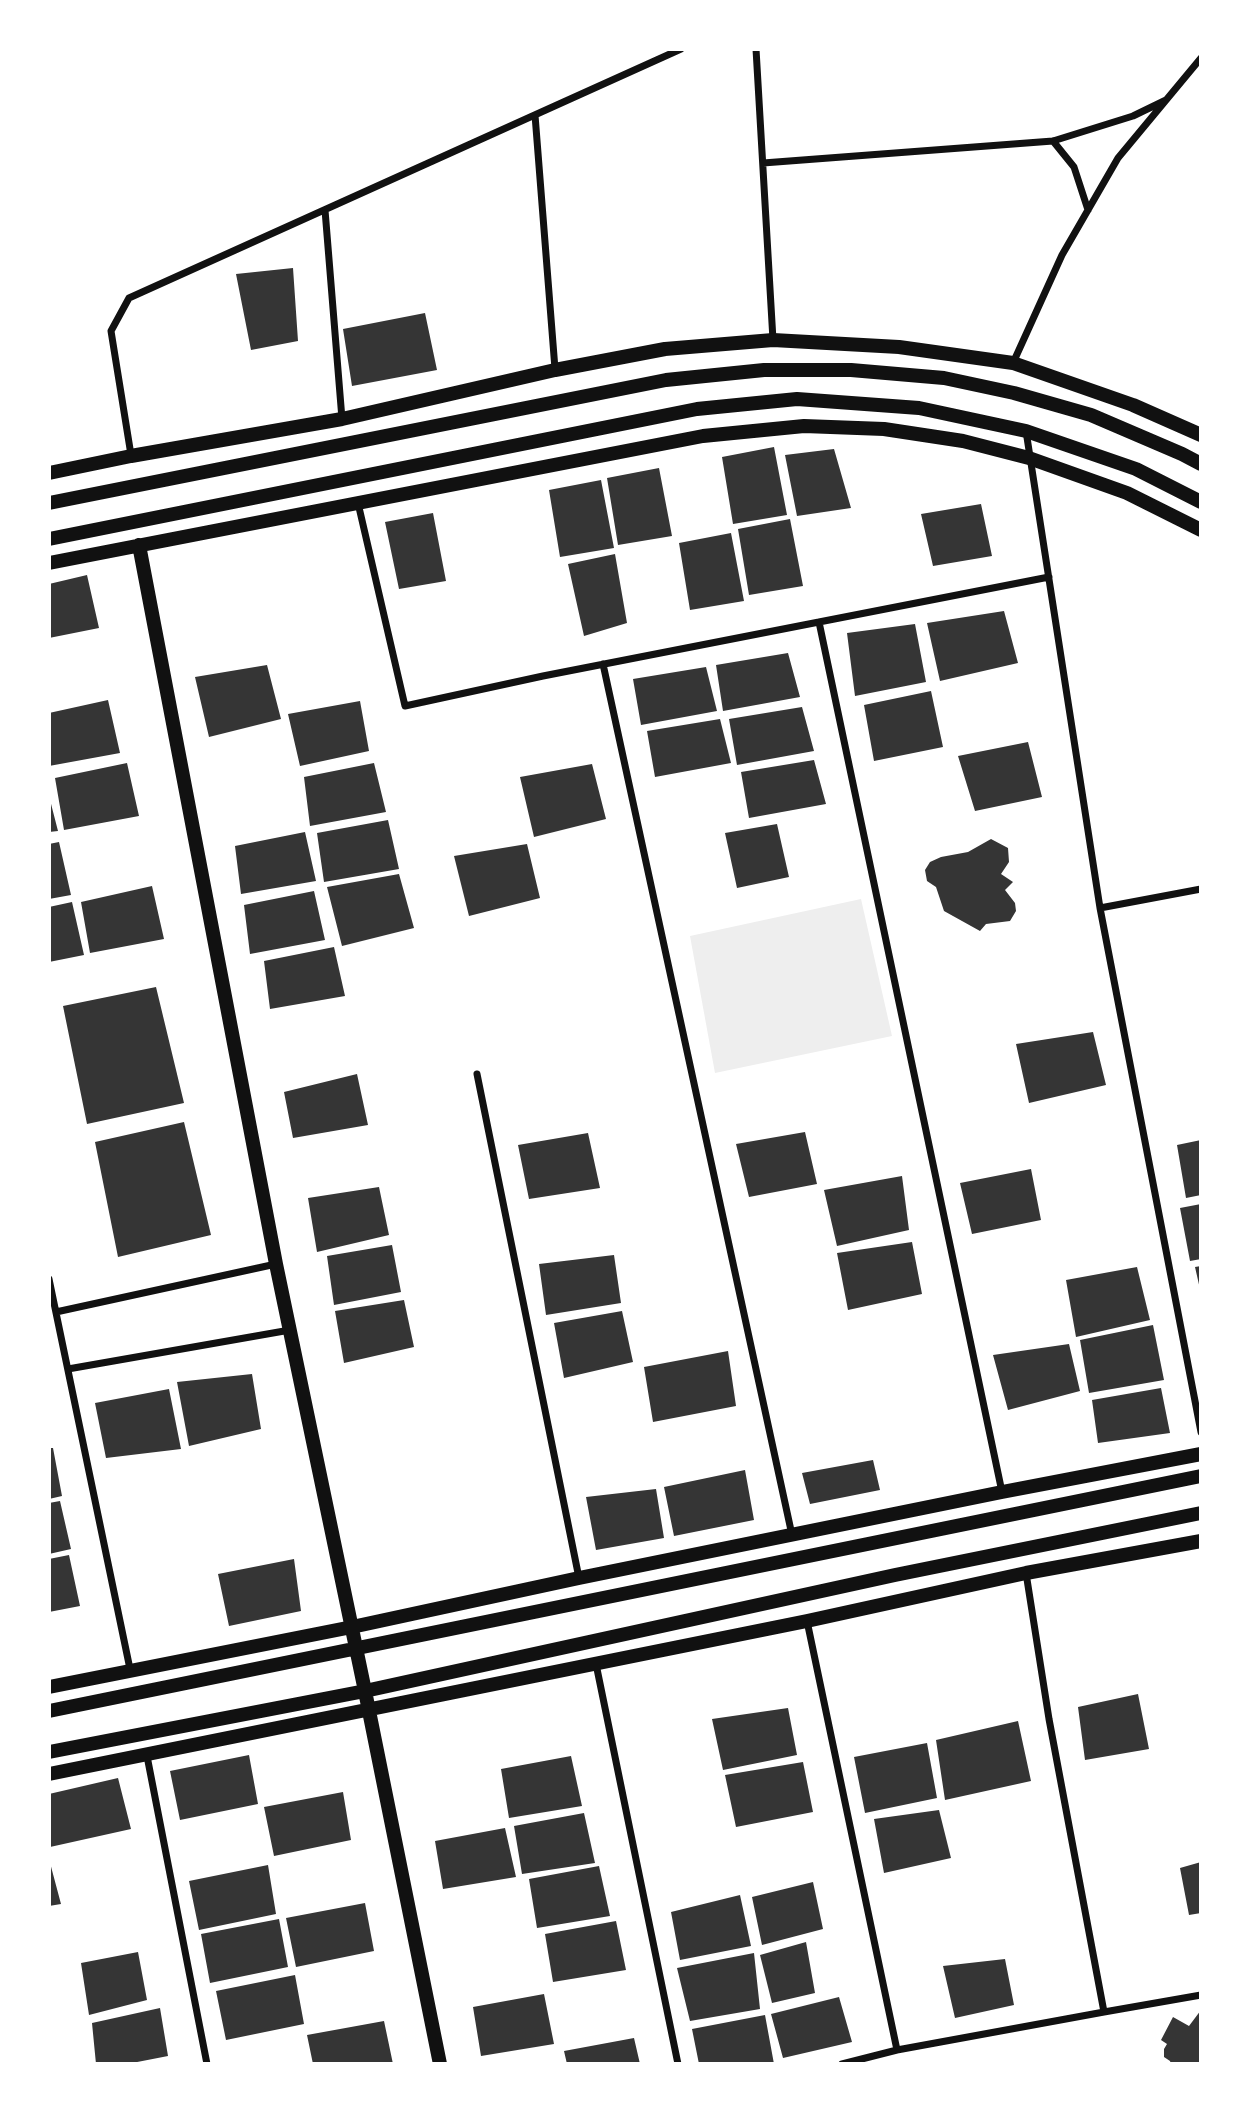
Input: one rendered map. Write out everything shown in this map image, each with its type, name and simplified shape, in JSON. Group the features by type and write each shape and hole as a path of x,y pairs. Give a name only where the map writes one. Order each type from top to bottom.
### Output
{"main road":[{"path":"49,473 342,419 555,370 666,349 773,340 900,347 1013,363 1133,405 1201,435"},
{"path":"49,503 666,380 764,370 851,370 904,374 944,378 1014,393 1091,415 1201,464"},
{"path":"49,539 697,409 797,398 919,408 1026,431 1136,469 1201,502"},
{"path":"49,563 703,436 804,426 884,429 962,440 1029,458 1127,493 1201,530"},
{"path":"139,545 276,1264 440,2064"},
{"path":"49,1687 1002,1492 1201,1454"},
{"path":"49,1711 1201,1476"},
{"path":"49,1752 365,1691 895,1574 1201,1513"},
{"path":"49,1774 807,1621 1026,1573 1201,1541"}],"street":[{"path":"131,456 111,331 129,298 681,49"},
{"path":"756,49 773,340"},
{"path":"1013,363 1062,255 1118,158 1201,58"},
{"path":"763,163 1053,141 1133,116 1166,100"},
{"path":"535,115 555,370"},
{"path":"1053,141 1074,167 1088,210"},
{"path":"325,210 342,419"},
{"path":"1026,431 1100,908 1201,1432"},
{"path":"358,503 405,706 603,664 1049,577"},
{"path":"819,622 1002,1492"},
{"path":"603,664 792,1535"},
{"path":"1100,908 1201,889"},
{"path":"477,1074 579,1578"},
{"path":"56,1312 276,1264"},
{"path":"49,1279 130,1669"},
{"path":"68,1369 290,1330"},
{"path":"1026,1573 1049,1719 1104,2012"},
{"path":"807,1621 897,2050"},
{"path":"596,1664 678,2064"},
{"path":"147,1756 207,2064"},
{"path":"842,2064 897,2050 1201,1995"}],"shaded area":[{"path":"861,899 892,1036 715,1073 690,936"}],"building":[{"path":"293,268 298,341 251,350 236,274"},
{"path":"425,313 437,370 352,386 343,329"},
{"path":"774,447 787,515 733,524 722,457"},
{"path":"834,449 851,508 797,516 785,455"},
{"path":"659,468 672,536 618,545 607,478"},
{"path":"601,480 614,548 560,557 549,490"},
{"path":"981,504 992,556 933,566 921,514"},
{"path":"433,513 446,581 399,589 385,522"},
{"path":"790,519 803,586 749,595 738,529"},
{"path":"731,533 744,601 690,610 679,543"},
{"path":"615,554 627,623 584,636 568,564"},
{"path":"87,575 99,628 49,638 49,584"},
{"path":"1004,611 1018,663 940,681 927,623"},
{"path":"915,624 926,682 855,696 847,633"},
{"path":"788,653 800,697 723,711 716,665"},
{"path":"267,665 281,719 209,737 195,677"},
{"path":"706,667 717,711 641,725 633,679"},
{"path":"931,691 943,747 874,761 864,705"},
{"path":"108,700 120,753 49,766 49,713"},
{"path":"360,701 369,751 300,766 288,714"},
{"path":"802,707 814,751 737,765 729,719"},
{"path":"720,719 731,763 655,777 647,731"},
{"path":"1028,742 1042,797 975,811 958,756"},
{"path":"814,760 826,804 749,818 741,772"},
{"path":"127,763 139,816 64,830 55,778"},
{"path":"374,763 386,812 310,826 304,777"},
{"path":"592,764 606,819 534,837 520,777"},
{"path":"49,796 58,831 49,832"},
{"path":"388,820 399,869 324,882 317,833"},
{"path":"777,824 789,877 737,888 725,833"},
{"path":"305,832 316,881 241,894 235,846"},
{"path":"991,839 1008,848 1009,862 1001,874 1013,882 1005,890 1015,903 1016,911 1010,921 986,924 980,931 944,911 936,887 927,881 925,870 930,862 968,852"},
{"path":"59,842 71,895 49,899 49,844"},
{"path":"527,844 540,898 469,916 454,856"},
{"path":"399,874 414,928 342,946 327,887"},
{"path":"152,886 164,939 90,953 81,902"},
{"path":"314,891 325,940 250,954 244,905"},
{"path":"72,902 84,955 49,962 49,907"},
{"path":"334,947 345,996 270,1009 264,961"},
{"path":"156,987 184,1103 87,1124 63,1006"},
{"path":"1093,1032 1106,1085 1029,1103 1016,1044"},
{"path":"357,1074 368,1125 293,1138 284,1092"},
{"path":"184,1122 211,1235 118,1257 95,1142"},
{"path":"805,1132 817,1184 749,1197 736,1144"},
{"path":"588,1133 600,1188 529,1199 518,1145"},
{"path":"1201,1140 1201,1195 1186,1198 1177,1145"},
{"path":"1031,1169 1041,1220 972,1234 960,1183"},
{"path":"902,1176 909,1230 837,1246 824,1190"},
{"path":"379,1187 389,1235 317,1252 308,1198"},
{"path":"1201,1204 1201,1259 1190,1261 1180,1208"},
{"path":"912,1242 922,1294 848,1310 837,1253"},
{"path":"392,1245 401,1292 334,1305 327,1256"},
{"path":"614,1255 621,1303 546,1315 539,1264"},
{"path":"1201,1266 1201,1289 1200,1289 1195,1267"},
{"path":"1137,1267 1150,1320 1076,1337 1066,1280"},
{"path":"404,1300 414,1347 344,1363 335,1311"},
{"path":"622,1311 633,1362 564,1378 554,1323"},
{"path":"1153,1325 1164,1380 1089,1393 1080,1340"},
{"path":"1069,1344 1080,1391 1008,1410 993,1355"},
{"path":"728,1351 736,1406 653,1422 644,1367"},
{"path":"252,1374 261,1429 189,1446 177,1382"},
{"path":"1161,1388 1170,1433 1098,1443 1092,1400"},
{"path":"169,1389 181,1449 106,1458 95,1403"},
{"path":"49,1448 53,1448 62,1496 49,1499"},
{"path":"873,1460 880,1490 810,1504 802,1473"},
{"path":"745,1470 754,1520 674,1536 664,1487"},
{"path":"656,1489 664,1538 596,1550 586,1497"},
{"path":"60,1501 71,1549 49,1554 49,1503"},
{"path":"69,1555 80,1606 49,1612 49,1559"},
{"path":"294,1559 301,1611 229,1626 218,1574"},
{"path":"1138,1694 1149,1749 1085,1760 1078,1707"},
{"path":"788,1708 797,1755 723,1770 712,1719"},
{"path":"1018,1721 1031,1781 945,1800 936,1740"},
{"path":"927,1743 937,1798 865,1813 854,1757"},
{"path":"249,1755 258,1804 180,1820 170,1771"},
{"path":"571,1756 582,1806 509,1818 501,1769"},
{"path":"803,1762 813,1812 736,1827 725,1775"},
{"path":"118,1778 131,1829 50,1847 49,1794"},
{"path":"343,1792 351,1840 274,1856 264,1807"},
{"path":"939,1810 951,1858 884,1873 874,1819"},
{"path":"584,1813 595,1863 522,1874 514,1826"},
{"path":"505,1828 516,1877 443,1889 435,1841"},
{"path":"49,1859 61,1904 49,1906"},
{"path":"1201,1862 1201,1913 1189,1915 1180,1868"},
{"path":"268,1865 276,1914 199,1930 189,1881"},
{"path":"599,1866 610,1916 537,1928 529,1879"},
{"path":"813,1882 823,1929 762,1945 752,1897"},
{"path":"740,1895 751,1946 680,1960 671,1912"},
{"path":"365,1903 374,1951 296,1967 286,1918"},
{"path":"279,1919 288,1967 210,1983 201,1934"},
{"path":"616,1921 626,1970 553,1982 545,1934"},
{"path":"806,1942 815,1993 772,2003 760,1955"},
{"path":"138,1952 147,2000 89,2015 81,1963"},
{"path":"754,1953 760,2009 690,2021 677,1968"},
{"path":"1005,1959 1014,2005 955,2018 943,1966"},
{"path":"295,1975 304,2024 226,2040 216,1991"},
{"path":"544,1994 554,2044 481,2056 473,2007"},
{"path":"839,1997 852,2042 783,2058 771,2014"},
{"path":"160,2008 168,2056 127,2064 96,2064 92,2023"},
{"path":"1201,2010 1201,2064 1171,2064 1164,2057 1167,2044 1161,2040 1173,2017 1189,2026"},
{"path":"765,2015 774,2064 699,2064 692,2029"},
{"path":"384,2021 393,2064 313,2064 307,2035"},
{"path":"634,2038 640,2064 567,2064 564,2051"}]}
